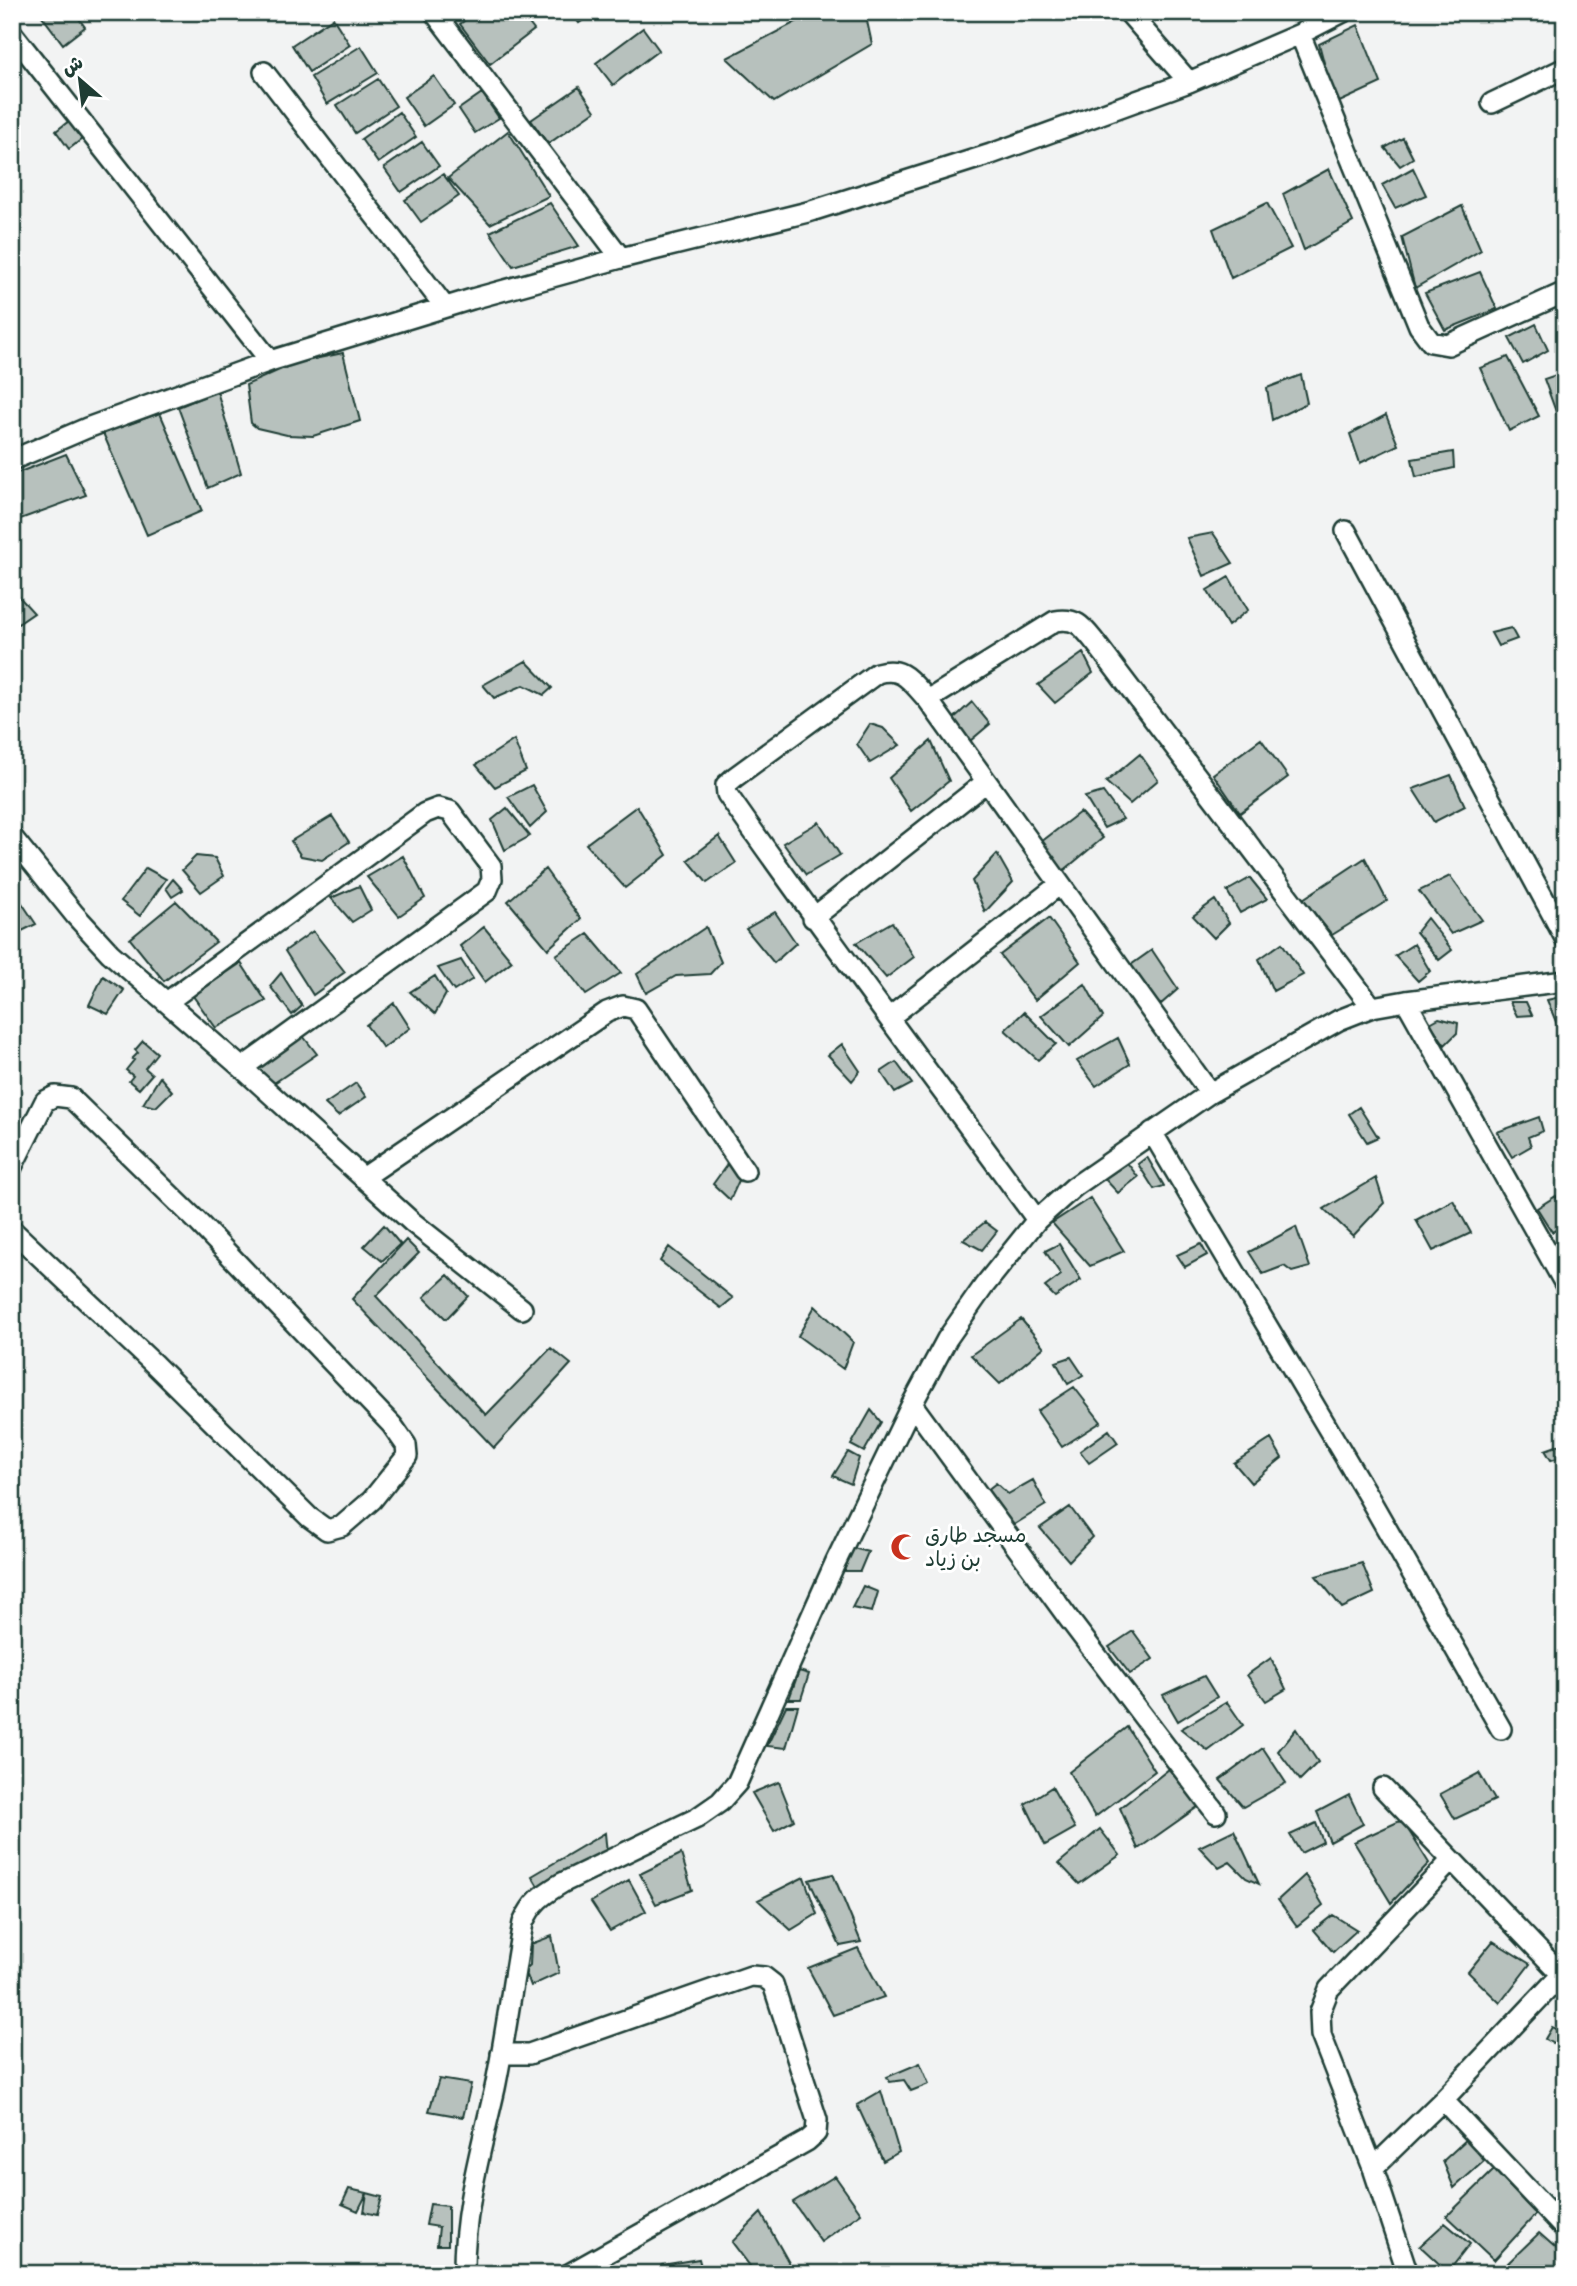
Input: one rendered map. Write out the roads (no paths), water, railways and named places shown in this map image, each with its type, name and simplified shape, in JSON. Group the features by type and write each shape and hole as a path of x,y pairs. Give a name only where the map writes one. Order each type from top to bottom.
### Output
{"street":[{"path":"434,12 621,258"},
{"path":"1128,12 1189,82"},
{"path":"12,460 87,428 270,361 445,307 621,258 821,208 991,154 1189,82 1300,34 1343,12"},
{"path":"12,33 270,361"},
{"path":"1300,34 1419,326 1430,342 1448,345 1563,293"},
{"path":"1492,103 1565,68"},
{"path":"264,72 445,307"},
{"path":"1346,531 1565,938"},
{"path":"928,700 1055,621 1067,619 1079,624 1372,1007"},
{"path":"1037,1220 890,1017 813,918 727,794 726,785 877,673 890,670 903,673 928,700 1210,1093"},
{"path":"813,918 986,782"},
{"path":"167,1002 425,813 438,808 450,811 491,866 492,878 487,891 242,1068"},
{"path":"12,837 75,915 110,953 412,1222 522,1309"},
{"path":"890,1017 1060,884"},
{"path":"464,2274 469,2204 501,2054 523,1923 530,1908 542,1895 562,1883 697,1818 720,1802 737,1783 836,1562 912,1404 954,1328 1037,1220 1074,1187 1210,1093 1339,1020 1372,1007 1406,1001 1565,981"},
{"path":"1406,1001 1565,1284"},
{"path":"363,1178 607,1012 623,1006 636,1009 745,1171"},
{"path":"12,1167 45,1101 55,1096 71,1098 196,1220 392,1425 407,1445 407,1456 372,1500 342,1526 327,1530 309,1517 156,1365 12,1230"},
{"path":"1152,1132 1368,1496 1501,1729"},
{"path":"912,1404 1069,1619 1216,1813"},
{"path":"1373,2168 1443,2100 1564,1974 1451,1861 1383,1788"},
{"path":"1408,2274 1373,2168 1321,2035 1320,2012 1329,1989 1451,1861"},
{"path":"501,2054 528,2054 751,1976 764,1977 773,1984 817,2120 816,2133 807,2141 569,2274"},
{"path":"1443,2100 1565,2229"}],"place":[{"name":"مسجد طارق بن زياد","path":"904,1547"}]}
